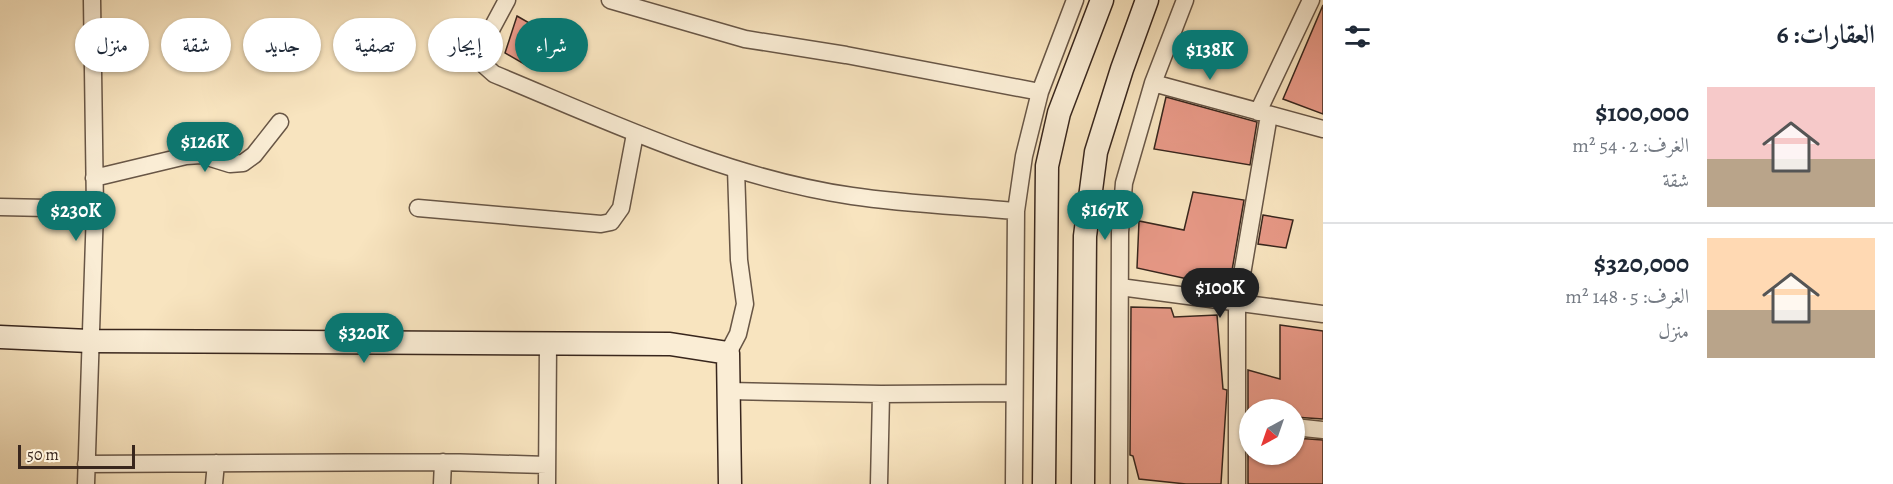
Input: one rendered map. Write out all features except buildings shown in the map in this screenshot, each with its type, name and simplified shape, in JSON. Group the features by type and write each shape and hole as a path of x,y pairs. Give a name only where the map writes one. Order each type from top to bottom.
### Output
{"main road":[{"path":"1083,484 1084,236 1096,152 1147,0"},
{"path":"1044,484 1047,166 1059,113 1100,6"},
{"path":"0,337 88,341 670,344 728,353 730,484"}],"street":[{"path":"86,484 88,341 94,209 92,0"},
{"path":"610,0 745,39 846,55 1040,92"},
{"path":"1119,484 1120,232 1124,183 1153,83 1185,0"},
{"path":"1014,484 1016,211 1024,156 1040,92 1071,1 1100,6"},
{"path":"504,2 480,56 485,66 494,74 635,134 736,169 852,196 1016,211"},
{"path":"1242,399 1238,304 1263,113 1315,2"},
{"path":"1153,83 1323,129"},
{"path":"94,178 186,156 201,155 230,164 243,163 254,155 280,122"},
{"path":"418,208 601,224 611,222 621,208 635,134"},
{"path":"728,353 738,334 745,304 739,260 736,169"},
{"path":"0,207 94,209"},
{"path":"1120,287 1323,314"},
{"path":"547,484 548,345"},
{"path":"729,391 881,394 1014,393"},
{"path":"879,484 881,394"},
{"path":"1305,428 1323,430"},
{"path":"86,464 443,462 547,465"},
{"path":"442,484 443,462"},
{"path":"214,484 216,463"},
{"path":"1237,484 1239,463"}]}
